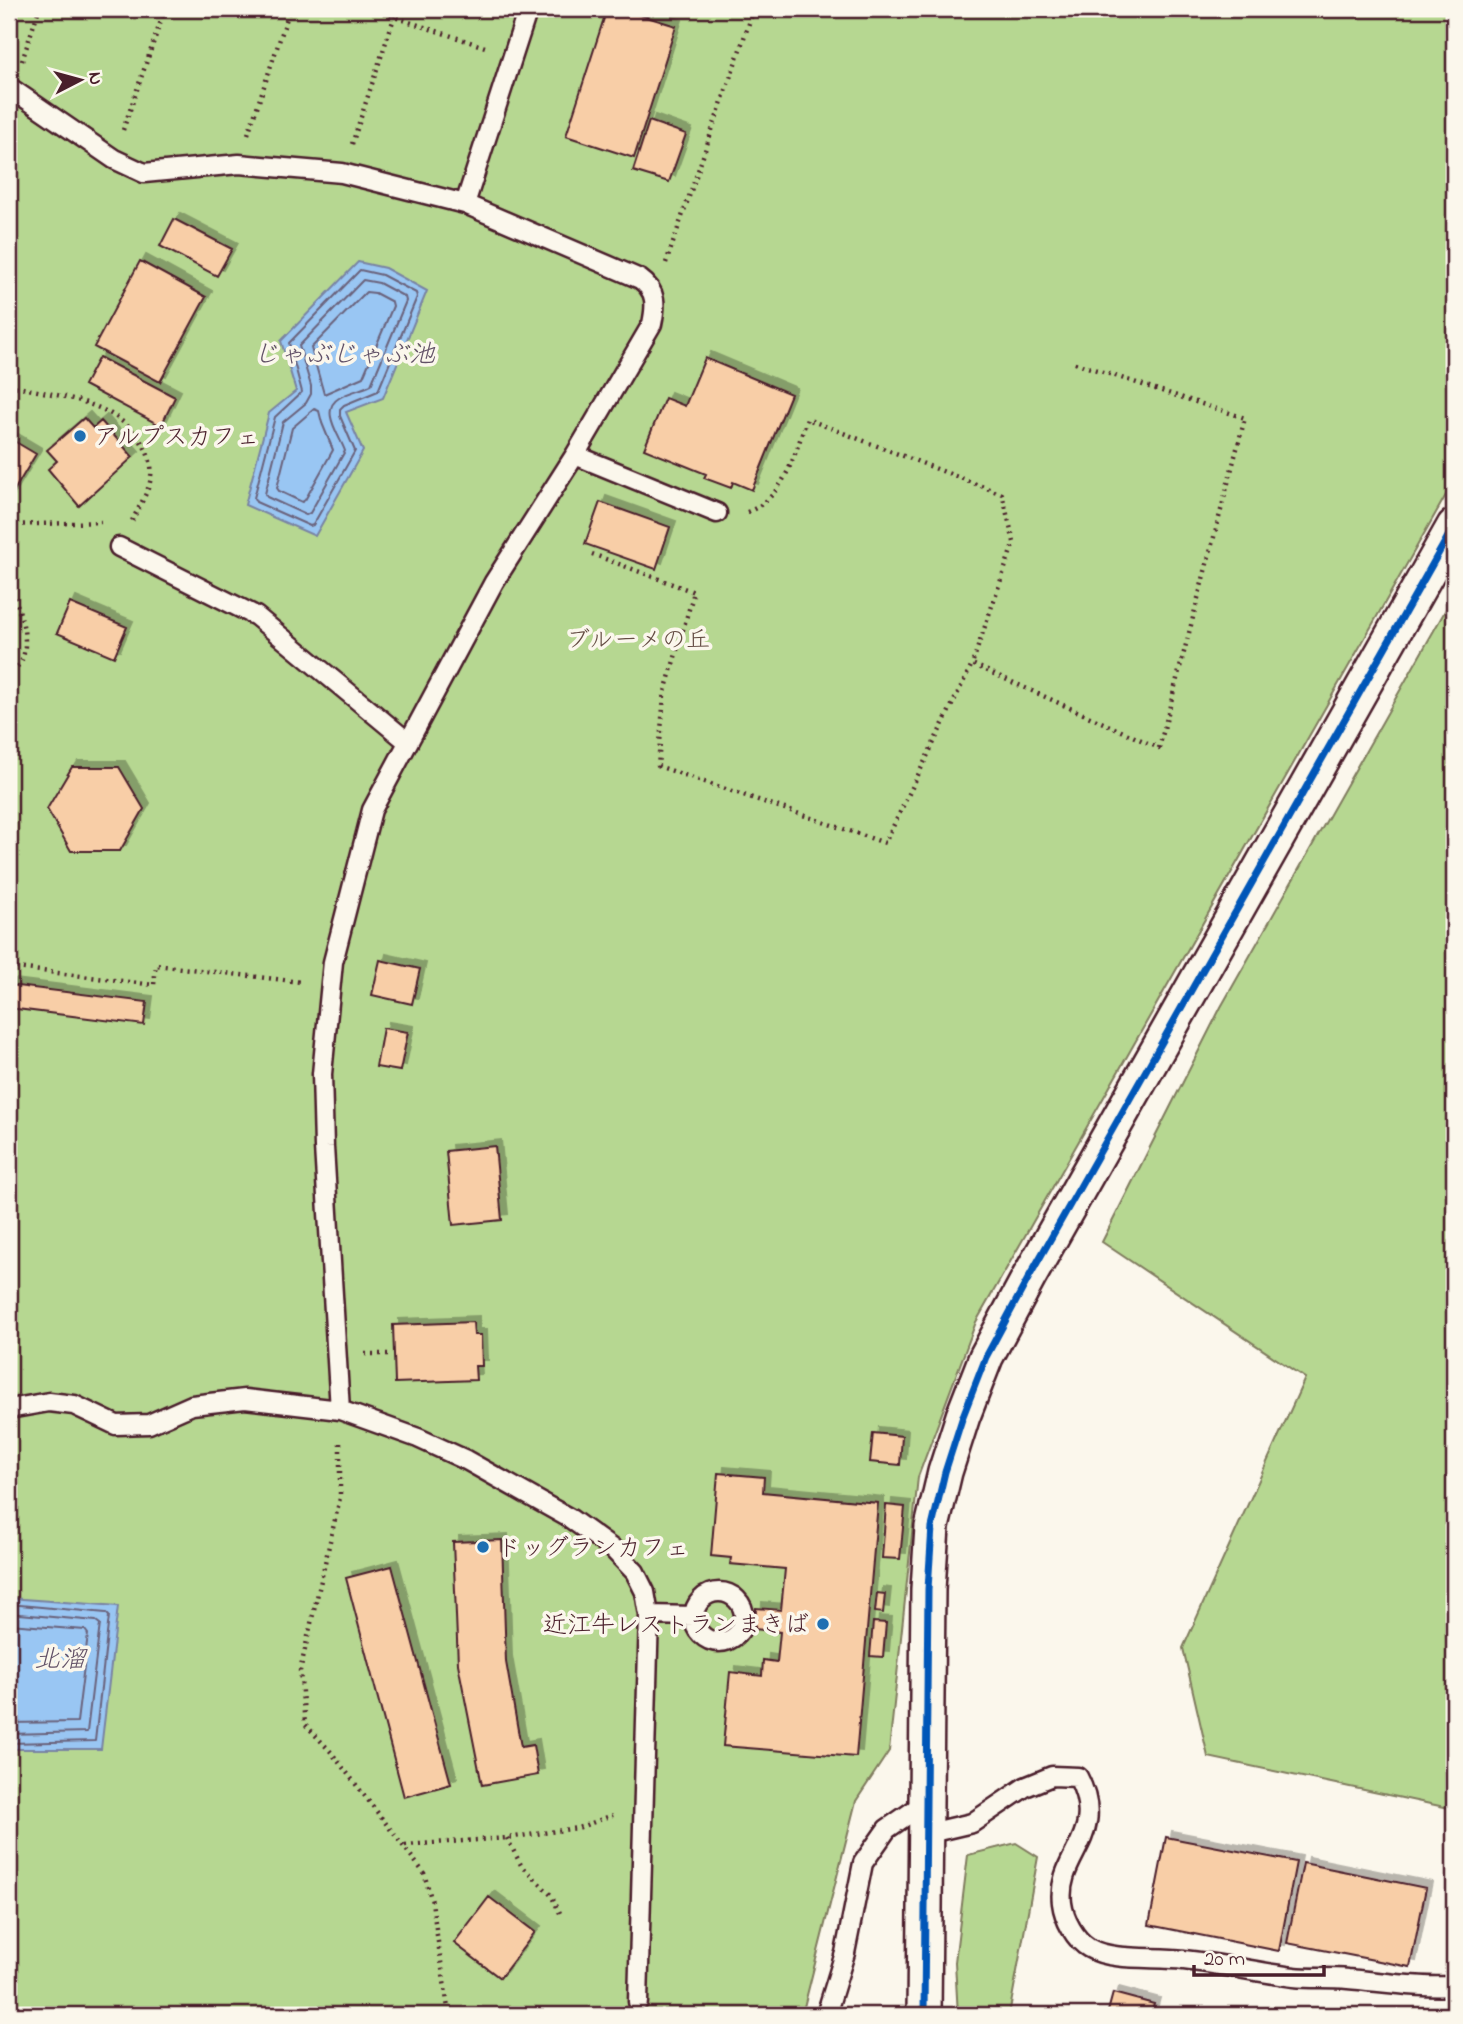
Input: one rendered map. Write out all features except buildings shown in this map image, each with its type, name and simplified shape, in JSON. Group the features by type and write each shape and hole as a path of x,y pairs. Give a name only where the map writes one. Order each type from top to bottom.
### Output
{"street":[{"path":"924,2015 928,1589 932,1527 945,1472 963,1416 986,1357 1036,1265 1454,526"}],"lane":[{"path":"465,204 528,9"},
{"path":"11,88 114,159 144,173 239,164 342,173 465,204 640,279 649,285 655,296 652,324 575,455 494,582 372,810 333,962 322,1074 340,1409"},
{"path":"575,455 717,513"},
{"path":"122,542 256,616 408,742"},
{"path":"9,1409 49,1402 74,1405 116,1425 149,1424 192,1405 246,1399 340,1409 418,1438 467,1460 571,1519 614,1550 635,1572 645,1592 649,1615 638,2002"},
{"path":"649,1615 694,1616"},
{"path":"827,2015 845,1953 863,1863 887,1829 926,1818 972,1824 1025,1787 1052,1776 1078,1777 1087,1795 1088,1821 1065,1876 1062,1903 1077,1938 1089,1949 1111,1955 1184,1960 1299,1978 1330,1977 1429,1987 1454,1986"}],"path":[{"path":"11,88 39,9"},
{"path":"114,159 166,9"},
{"path":"239,164 290,9"},
{"path":"370,9 512,56"},
{"path":"342,173 397,9"},
{"path":"655,296 754,9"},
{"path":"972,664 1159,748 1245,418 1072,362"},
{"path":"9,385 91,404 112,413 130,427 149,457 152,477 122,542 103,522 9,525"},
{"path":"592,554 694,592 664,695 658,766 885,843 972,664 1014,542 1002,494 807,419 787,473 769,498 738,515 717,513"},
{"path":"9,584 23,623 24,645 21,662 9,674"},
{"path":"9,967 154,985 156,965 330,985"},
{"path":"340,1409 340,1498 300,1671 305,1724 331,1752 424,1873 432,1902 449,2015"},
{"path":"404,1845 507,1838 578,1828 643,1804"},
{"path":"507,1838 521,1865 551,1895 560,1913"}],"green space":[{"name":"ブルーメの丘","path":"9,9 1454,9 1454,481 976,1322 918,1477 889,1751 856,1801 802,2015 9,2015"},
{"path":"1454,595 1454,1809 1208,1757 1183,1648 1305,1378 1102,1242 1221,1007"},
{"path":"1016,1843 1038,1857 1009,2015 958,2015 955,1962 968,1855"}],"water":[{"name":"じゃぶじゃぶ池","path":"358,262 385,268 427,291 383,398 346,412 363,451 315,536 245,505 269,413 296,391 281,341"},
{"name":"北溜","path":"9,1598 118,1606 101,1749 9,1749"}],"cycle path":[{"path":"924,2015 928,1589 932,1527 945,1472 963,1416 986,1357 1029,1277 1454,526"}],"place":[{"name":"アルプスカフェ","path":"80,436"},
{"name":"ドッグランカフェ","path":"483,1547"},
{"name":"近江牛レストランまきば","path":"823,1624"}]}
